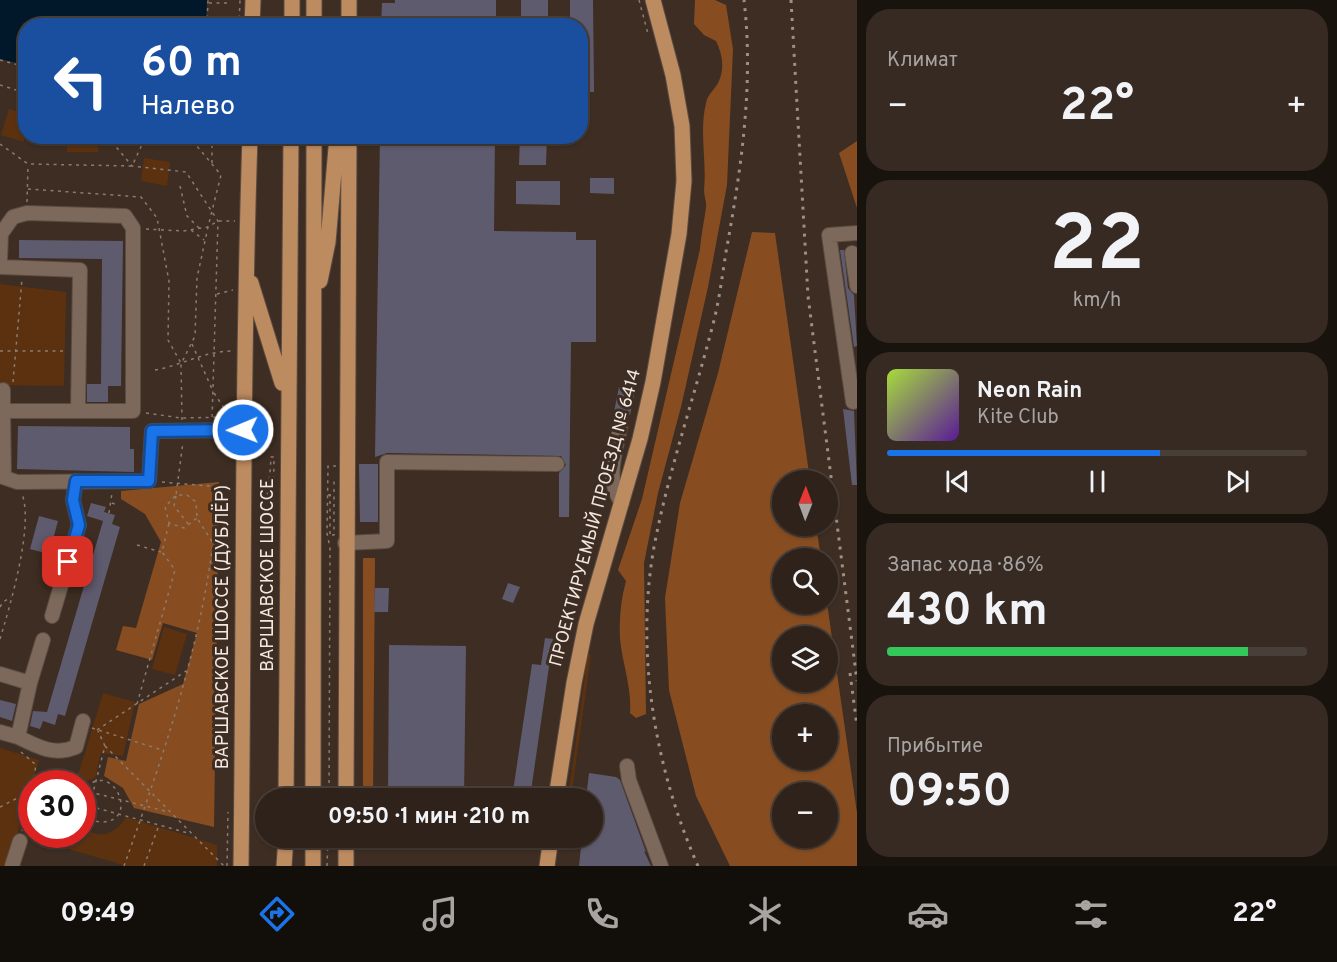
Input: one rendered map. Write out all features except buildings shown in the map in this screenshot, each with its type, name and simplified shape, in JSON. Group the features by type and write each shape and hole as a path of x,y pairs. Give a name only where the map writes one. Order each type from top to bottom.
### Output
{"main road":[{"path":"252,18 253,0"},
{"path":"292,0 292,18"},
{"path":"314,0 314,18"},
{"name":"ПРОЕКТИРУЕМЫЙ ПРОЕЗД № 6414","path":"558,788 574,682 586,624 622,503 653,382 679,234 684,181 682,126 674,75 653,0"},
{"name":"ВАРШАВСКОЕ ШОССЕ (ДУБЛЁР)","path":"241,866 245,544 243,430 249,144"},
{"name":"ВАРШАВСКОЕ ШОССЕ","path":"286,788 291,144"},
{"path":"313,788 314,144"},
{"path":"314,310 328,242 336,144"},
{"path":"346,788 348,144"},
{"path":"246,253 253,296 278,364 288,409"},
{"path":"278,866 284,848"},
{"path":"284,866 286,848"},
{"path":"312,866 313,848"},
{"path":"346,848 346,866"},
{"path":"547,866 549,848"}],"street":[{"path":"0,261 1,234 13,217 27,213 125,216 133,228 133,411 3,411"},
{"path":"854,395 829,235 857,233"},
{"path":"837,287 857,285 852,253"},
{"path":"0,267 80,270 78,410"},
{"path":"3,390 2,476 17,482 149,481 152,431 183,424 212,424 243,430"},
{"path":"621,423 611,482 614,492 622,503"},
{"path":"345,543 387,541 387,462 557,464"},
{"path":"52,616 79,525 73,500 76,481"},
{"path":"18,743 30,683 43,640"},
{"path":"0,674 30,683"},
{"path":"0,732 18,743 62,753 76,747 83,722"},
{"path":"627,766 629,780 660,866"},
{"path":"12,866 18,847"}],"path":[{"path":"207,18 208,1 227,3 227,0"},
{"path":"239,18 240,0"},
{"path":"639,0 651,43"},
{"path":"0,60 18,65"},
{"path":"0,85 18,91"},
{"path":"0,144 28,164 132,166 186,172 218,221 212,424"},
{"path":"114,144 132,166"},
{"path":"132,166 142,144"},
{"path":"181,364 195,336 197,278 204,240 221,175 194,144"},
{"path":"212,144 212,164"},
{"path":"28,164 28,189 141,197 157,218 169,281 168,340 181,364 183,424 174,506 190,526"},
{"path":"180,186 187,216 200,228"},
{"path":"150,230 191,230 208,227 218,221 239,221"},
{"path":"191,230 204,240"},
{"path":"3,390 13,382 23,269"},
{"path":"216,294 238,288"},
{"path":"192,344 213,392 231,417"},
{"path":"0,351 16,349 79,352"},
{"path":"155,370 181,364 214,351 237,351"},
{"path":"133,411 183,424 212,424 235,415"},
{"path":"260,544 266,495 270,485 271,457 274,457 273,526 263,526"},
{"path":"329,495 334,495 334,535 330,535 328,466 338,466"},
{"path":"334,474 334,492"},
{"path":"149,481 233,489"},
{"path":"124,866 150,792 186,671 211,563 219,487"},
{"path":"0,639 12,597 26,505 22,494"},
{"path":"162,552 169,523 165,507 176,495 187,495 196,502 197,518 213,543"},
{"path":"329,495 327,533 330,548 329,788"},
{"path":"110,513 111,501 117,505"},
{"path":"169,523 179,528 190,526 197,518"},
{"path":"137,545 162,552 176,570 137,704"},
{"path":"211,563 236,562"},
{"path":"0,607 3,602 12,597"},
{"path":"97,730 186,671"},
{"path":"97,730 162,751"},
{"path":"97,730 105,746 224,866"},
{"path":"18,743 36,765"},
{"path":"96,821 112,819 118,813 121,800 112,785 96,782 105,746"},
{"path":"35,770 38,755"},
{"path":"96,794 171,813"},
{"path":"0,807 18,797"},
{"path":"96,807 191,834"},
{"path":"144,866 159,825"},
{"path":"327,866 328,848"}],"shaded area":[{"path":"695,0 715,0 726,5 733,49 727,185 708,287 681,407 658,493 644,563 646,714 636,718 630,713 630,694 620,638 621,609 626,581 618,570 642,499 700,249 706,206 704,114 707,100 716,87 722,71 721,55 716,41 704,35 694,24"},
{"path":"9,109 18,112 18,140 1,135"},
{"path":"857,141 857,208 839,153"},
{"path":"67,144 97,144 98,152 67,152"},
{"path":"144,158 170,162 167,186 141,181"},
{"path":"752,232 775,233 809,470 772,470 772,536 818,536 819,548 772,548 772,614 829,614 830,626 772,626 772,692 838,692 838,680 857,813 857,866 730,866 696,796 669,690 665,598 680,503 718,373"},
{"path":"0,284 66,292 64,386 0,385"},
{"path":"219,482 214,827 134,808 123,788 104,776 108,757 126,761 139,704 183,684 197,633 163,623 152,660 116,650 123,626 136,628 161,542 145,514 121,499 121,491"},
{"path":"363,558 375,558 373,788 363,788"},
{"path":"164,627 187,634 175,675 152,669"},
{"path":"588,654 591,655 572,788 569,788"},
{"path":"103,693 135,702 123,756 101,753 96,774 96,770 80,770"},
{"path":"0,748 39,760 36,770 18,770 18,832 8,866 0,866"},
{"path":"126,817 217,845 217,866 127,866 65,848 96,848 96,833 112,832"}],"water":[{"path":"0,0 207,0 206,18 18,18 18,63 0,59"}],"railway":[{"path":"698,866 670,790 660,750 648,669 649,587 654,547 666,492 720,290 741,158 747,95 748,63 744,0"},
{"path":"791,0 808,296 857,681"},
{"path":"850,673 857,726"}],"route":[{"path":"68,562 79,525 73,500 76,481 149,481 152,431 243,430"}]}
